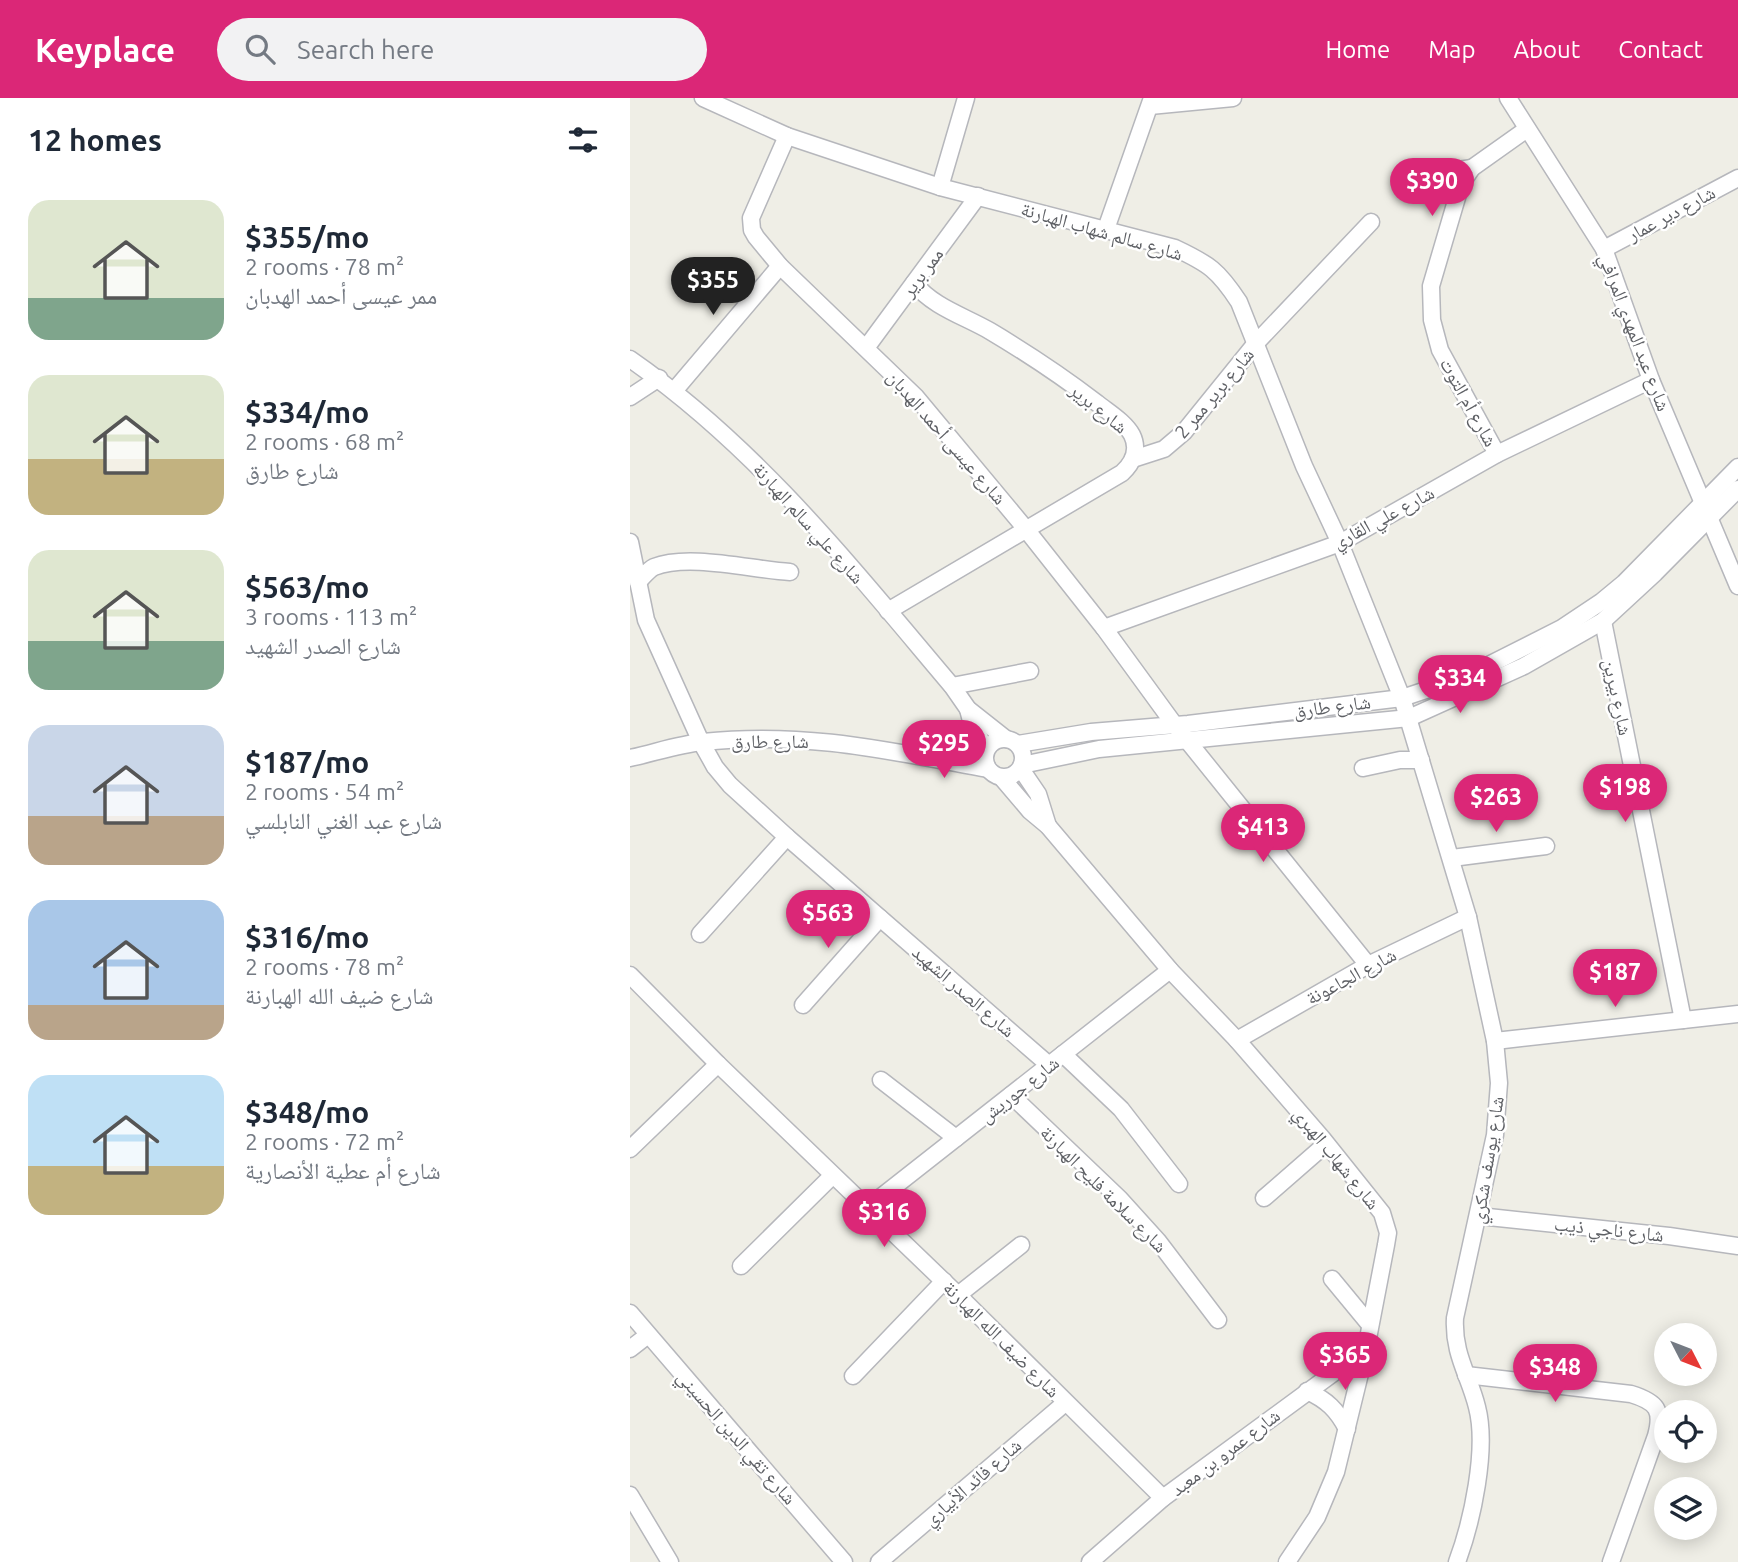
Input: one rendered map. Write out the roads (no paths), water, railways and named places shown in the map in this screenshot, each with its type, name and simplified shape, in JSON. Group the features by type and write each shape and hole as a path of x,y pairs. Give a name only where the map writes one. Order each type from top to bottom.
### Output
{"street":[{"name":"شارع سالم شهاب الهبارنة","path":"703,98 787,135 940,187 1175,248 1206,263 1226,282 1239,302 1304,466 1340,542 1409,718"},
{"path":"940,187 966,98"},
{"path":"1106,229 1151,102 1233,98"},
{"name":"شارع عبد المهدي المرافي","path":"1508,98 1604,249 1651,380 1707,509 1733,559 1738,586"},
{"path":"1431,174 1472,168 1527,129"},
{"name":"شارع عيسى أحمد الهدبان","path":"787,135 751,218 756,237 822,309 916,397 1026,528 1174,724 1368,965"},
{"name":"شارع أم التوت","path":"1472,168 1461,184 1431,286 1432,320 1440,350 1497,454"},
{"name":"شارع دير عمار","path":"1604,249 1738,178"},
{"name":"ممر برير","path":"866,348 978,196"},
{"name":"شارع برير ممر 2","path":"1133,459 1164,449 1184,432 1256,343 1371,222"},
{"path":"674,391 780,266"},
{"name":"شارع برير","path":"887,611 1122,472 1133,459 1135,448 1133,436 1108,412 1014,346 933,302 914,283"},
{"path":"894,310 933,302"},
{"name":"شارع علي سالم الهبارنة","path":"630,359 674,391 774,482 821,532 952,686 968,709 986,758"},
{"path":"630,397 659,379"},
{"name":"شارع علي القاري","path":"1104,628 1340,542 1497,454 1651,380"},
{"name":"شارع طارق","path":"1022,767 1099,749 1409,718 1524,666 1603,621 1633,594 1707,509 1738,467"},
{"name":"شارع طارق","path":"1012,742 1402,698 1465,677 1583,615 1624,583 1707,509 1738,489"},
{"name":"شارع الصدر الشهيد","path":"630,542 646,620 715,767 730,785 787,836 1049,1065"},
{"path":"638,582 652,568 673,563 723,564 790,572"},
{"name":"شارع بيرين","path":"1603,621 1683,1020"},
{"path":"952,686 1030,671"},
{"name":"شارع علي سالم الهبارنة","path":"968,709 1012,742"},
{"name":"شارع يوسف شكري","path":"1409,718 1468,917 1495,1041 1499,1083 1497,1119 1479,1216 1455,1318 1455,1344 1480,1423 1479,1471 1463,1547 1457,1562"},
{"name":"شارع طارق","path":"630,758 701,742 770,739 858,744 911,753 946,751 986,758"},
{"path":"994,741 1012,742 1023,754 1022,767 1016,774 1002,778 994,775 986,758 994,741"},
{"path":"1363,768 1400,760 1421,760"},
{"name":"شارع شهاب الهبري","path":"1022,767 1038,794 1048,826"},
{"name":"شارع شهاب الهبري","path":"1002,778 1030,811 1048,826 1170,970 1237,1040 1326,1144 1376,1206 1386,1223 1386,1245 1366,1349 1336,1472 1317,1517 1287,1562"},
{"path":"699,934 787,836"},
{"path":"1452,858 1546,846"},
{"name":"شارع الجاعونة","path":"1237,1040 1368,965 1468,917"},
{"path":"803,1006 880,918"},
{"name":"شارع جوريش","path":"867,1208 1170,970"},
{"name":"شارع ضيف الله الهبارنة","path":"630,975 1163,1498"},
{"path":"1495,1041 1738,1014"},
{"path":"1063,1054 1122,1109 1179,1184"},
{"path":"630,1149 718,1064"},
{"path":"881,1080 956,1138"},
{"name":"شارع سلامة فليح الهبارنة","path":"1011,1095 1119,1199 1158,1241 1218,1320"},
{"path":"1264,1198 1326,1144"},
{"path":"741,1266 832,1175"},
{"name":"شارع ناجي ذيب","path":"1479,1216 1738,1246"},
{"path":"958,1295 1021,1245"},
{"path":"1332,1279 1370,1325"},
{"path":"853,1376 944,1281"},
{"name":"شارع تقي الدين الحسيني","path":"630,1312 844,1562"},
{"path":"630,1349 649,1335"},
{"name":"شارع عمرو بن معبد","path":"1090,1562 1163,1498 1366,1349"},
{"path":"1466,1375 1631,1394 1644,1398 1657,1408 1660,1416 1656,1436 1611,1562"},
{"path":"1307,1391 1338,1411 1347,1429"},
{"name":"شارع فائد الأبياري","path":"879,1562 1065,1403"},
{"path":"630,1494 670,1562"}]}
